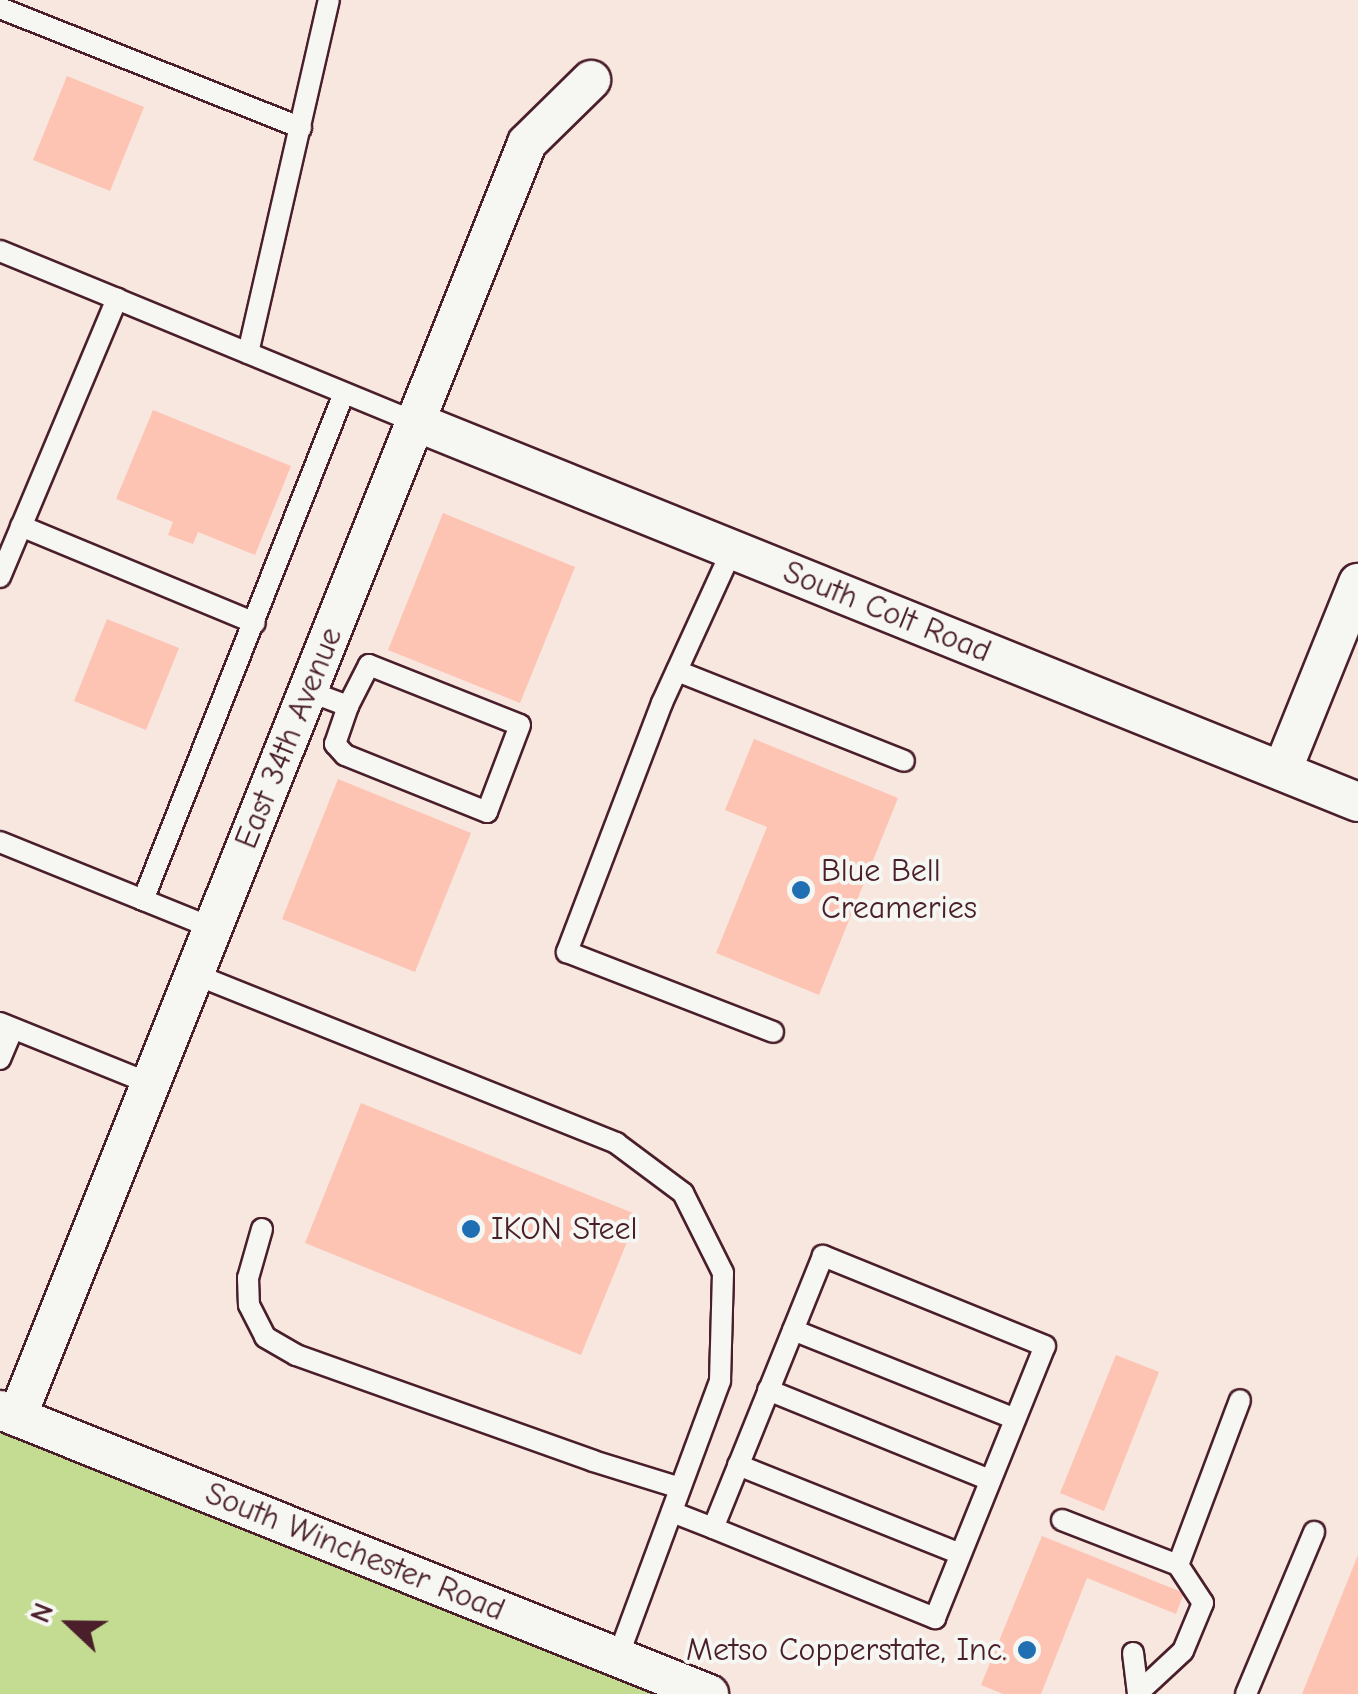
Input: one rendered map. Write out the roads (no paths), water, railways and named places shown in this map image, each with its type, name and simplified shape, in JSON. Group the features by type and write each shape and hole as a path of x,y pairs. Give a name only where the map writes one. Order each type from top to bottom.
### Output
{"street":[{"name":"East 34th Avenue","path":"8,1414 151,1084 527,143 592,80"},
{"name":"South Colt Road","path":"416,422 1358,802"},
{"path":"1282,772 1358,583"},
{"name":"South Winchester Road","path":"8,1414 709,1694"}],"lane":[{"path":"248,353 329,0"},
{"path":"0,8 301,128"},
{"path":"0,251 416,422"},
{"path":"0,577 118,299"},
{"path":"143,900 344,394"},
{"path":"21,526 255,624"},
{"path":"732,550 677,671 568,952 773,1032"},
{"path":"369,665 520,725 488,812 346,756 335,744 348,706 369,665"},
{"path":"677,671 904,761"},
{"path":"308,691 348,706"},
{"path":"0,842 213,928"},
{"path":"194,974 616,1143 683,1192 723,1273 720,1381 618,1658"},
{"path":"0,1059 6,1027 151,1084"},
{"path":"262,1229 248,1278 250,1305 265,1337 296,1355 593,1462 680,1488"},
{"path":"672,1512 935,1618 1044,1346 822,1256 713,1528"},
{"path":"793,1330 1015,1419"},
{"path":"768,1390 990,1480"},
{"path":"1178,1565 1240,1400"},
{"path":"738,1465 960,1554"},
{"path":"1062,1520 1178,1565 1203,1602 1183,1652 1138,1693"},
{"path":"1246,1694 1314,1532"},
{"path":"1133,1653 1138,1693"}],"place":[{"name":"Blue Bell Creameries","path":"801,890"},
{"name":"IKON Steel","path":"471,1229"},
{"name":"Metso Copperstate, Inc.","path":"1027,1650"}]}
